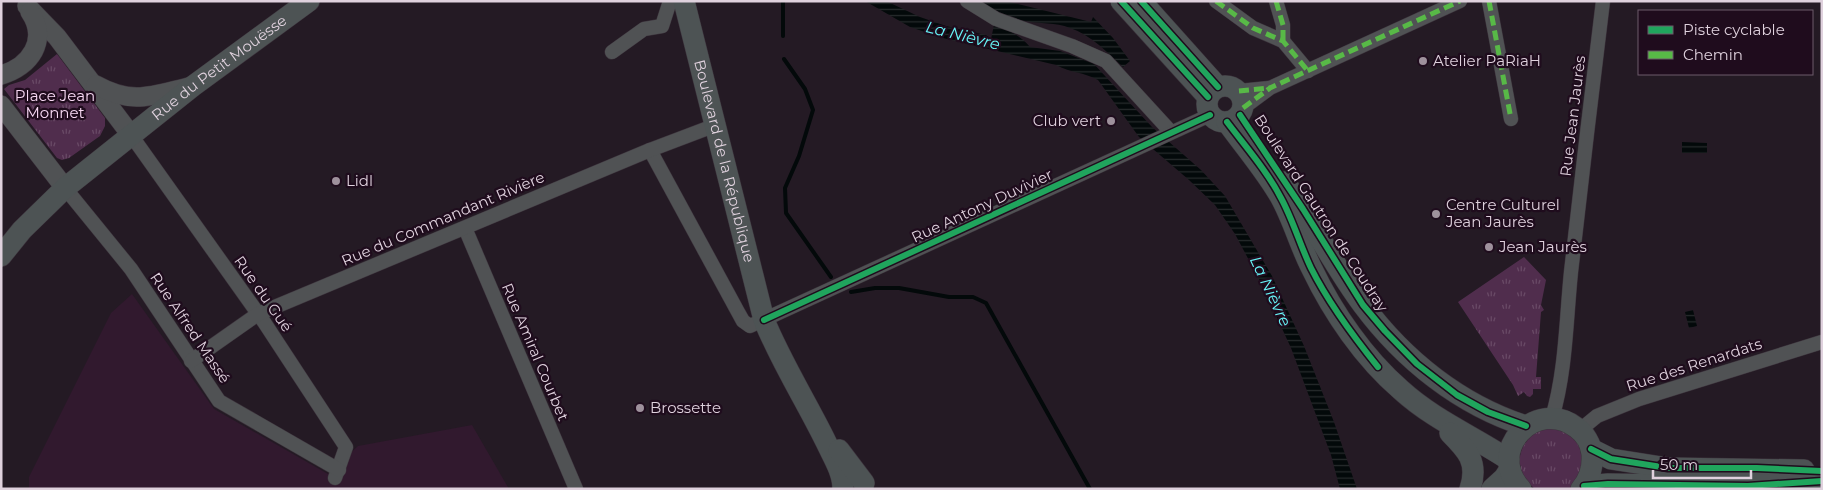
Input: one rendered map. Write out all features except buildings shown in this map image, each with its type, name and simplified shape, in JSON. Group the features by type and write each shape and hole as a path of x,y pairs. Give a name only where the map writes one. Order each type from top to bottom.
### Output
{"main road":[{"name":"Rue du Petit Mouësse","path":"2,253 22,230 65,188 193,86 309,1"},
{"name":"Boulevard de la République","path":"684,1 764,320 775,348 812,414 839,469 843,489"},
{"path":"1120,1 1227,105"},
{"path":"1141,1 1227,105"},
{"path":"1,75 13,72 24,65 32,55 37,43 38,30 34,17 24,4"},
{"path":"24,4 57,37 131,135"},
{"path":"92,83 111,93 135,98 193,86"},
{"name":"Boulevard Gautron de Coudray","path":"1227,105 1281,198 1312,269 1329,301 1378,367 1401,390 1434,416 1509,465"},
{"name":"Boulevard Gautron de Coudray","path":"1227,105 1303,209 1363,305 1385,331 1417,364 1457,395 1488,412 1526,426"},
{"path":"4,112 65,188"},
{"name":"Boulevard de la République","path":"812,414 861,487"},
{"path":"1434,416 1468,452 1474,473 1470,489"},
{"path":"1492,489 1504,478 1509,465 1511,447 1517,435 1526,426 1538,420 1552,418 1567,422 1580,430 1587,439 1593,462 1590,475 1582,487"},
{"path":"1591,450 1612,459 1668,468 1757,468 1822,471"},
{"path":"1509,465 1513,479 1521,489"},
{"path":"1582,487 1608,484 1748,486 1822,481"}],"street":[{"path":"612,52 644,28 662,26 670,1"},
{"path":"966,1 996,19 1106,60 1171,132"},
{"path":"1216,1 1253,28 1283,42 1308,70"},
{"path":"1276,1 1283,25 1283,42"},
{"name":"Rue Antony Duvivier","path":"764,320 1227,105 1270,88 1460,1"},
{"path":"1489,1 1510,118"},
{"name":"Rue Jean Jaurès","path":"1552,418 1560,383 1580,189 1603,1"},
{"name":"Rue du Commandant Rivière","path":"192,362 258,314 650,150 716,125"},
{"name":"Rue du Gué","path":"131,135 258,314 346,447 337,474"},
{"path":"650,150 743,321 750,326 764,320"},
{"name":"Rue Alfred Massé","path":"65,188 132,269 219,401 337,474"},
{"name":"Rue Amiral Courbet","path":"464,228 576,489"},
{"name":"Rue des Renardats","path":"1580,430 1598,416 1639,399 1822,342"}],"shaded area":[{"path":"132,294 214,409 328,474 358,446 472,425 509,489 29,489 29,477 111,313"}],"green space":[{"name":"Place Jean Monnet","path":"57,54 105,118 105,126 100,136 69,158 62,160 57,158 4,89 9,85 25,80"},
{"path":"1524,257 1546,280 1541,305 1544,310 1541,312 1536,377 1541,377 1541,389 1533,389 1533,394 1530,397 1524,392 1518,396 1513,385 1458,302"},
{"path":"1547,427 1570,430 1587,458 1572,489 1535,489 1522,472 1520,454 1524,445 1529,438"}],"water":[{"name":"La Nièvre","path":"865,1 886,1 920,17 946,26 986,35 991,39 994,25 1014,33 1030,47 1060,51 1094,64 1152,127 1201,170 1225,196 1272,276 1304,346 1334,422 1357,489 1340,489 1331,455 1291,348 1260,281 1235,234 1215,205 1139,137 1098,80 1056,65 943,38 910,27"},
{"path":"978,1 1006,1 1091,22 1093,17 1113,38 1130,61 1123,67 1092,39 1078,31 1059,25 1019,20"},
{"path":"1682,142 1707,143 1707,153 1682,153"},
{"path":"1693,310 1697,326 1689,328 1685,312"}],"waterway":[{"path":"783,1 783,36"},
{"path":"784,59 805,89 813,110 799,156 785,188 786,213 831,277"},
{"path":"851,292 875,288 899,288 949,297 973,297 986,303 1090,489"}],"marked path":[{"path":"1216,1 1253,28 1283,41 1308,71"},
{"path":"1276,1 1283,25 1283,41"},
{"path":"1243,108 1270,88 1460,1"},
{"path":"1489,1 1511,119"},
{"path":"1239,91 1270,88"}],"cycle path":[{"path":"1121,1 1208,97"},
{"path":"1141,1 1218,87"},
{"path":"764,320 1210,115"},
{"path":"1240,115 1303,209 1363,305 1385,331 1417,364 1457,395 1488,412 1526,426"},
{"path":"1227,122 1269,178 1285,206 1318,281 1342,319 1378,367"},
{"path":"1591,449 1611,459 1668,468 1757,468 1822,471"},
{"path":"1584,486 1608,484 1748,486 1822,481"}],"place":[{"name":"Atelier PaRiaH","path":"1423,61"},
{"name":"Club vert","path":"1111,121"},
{"name":"Lidl","path":"336,181"},
{"name":"Centre Culturel Jean Jaurès","path":"1436,214"},
{"name":"Jean Jaurès","path":"1489,247"},
{"name":"Brossette","path":"640,408"}]}
